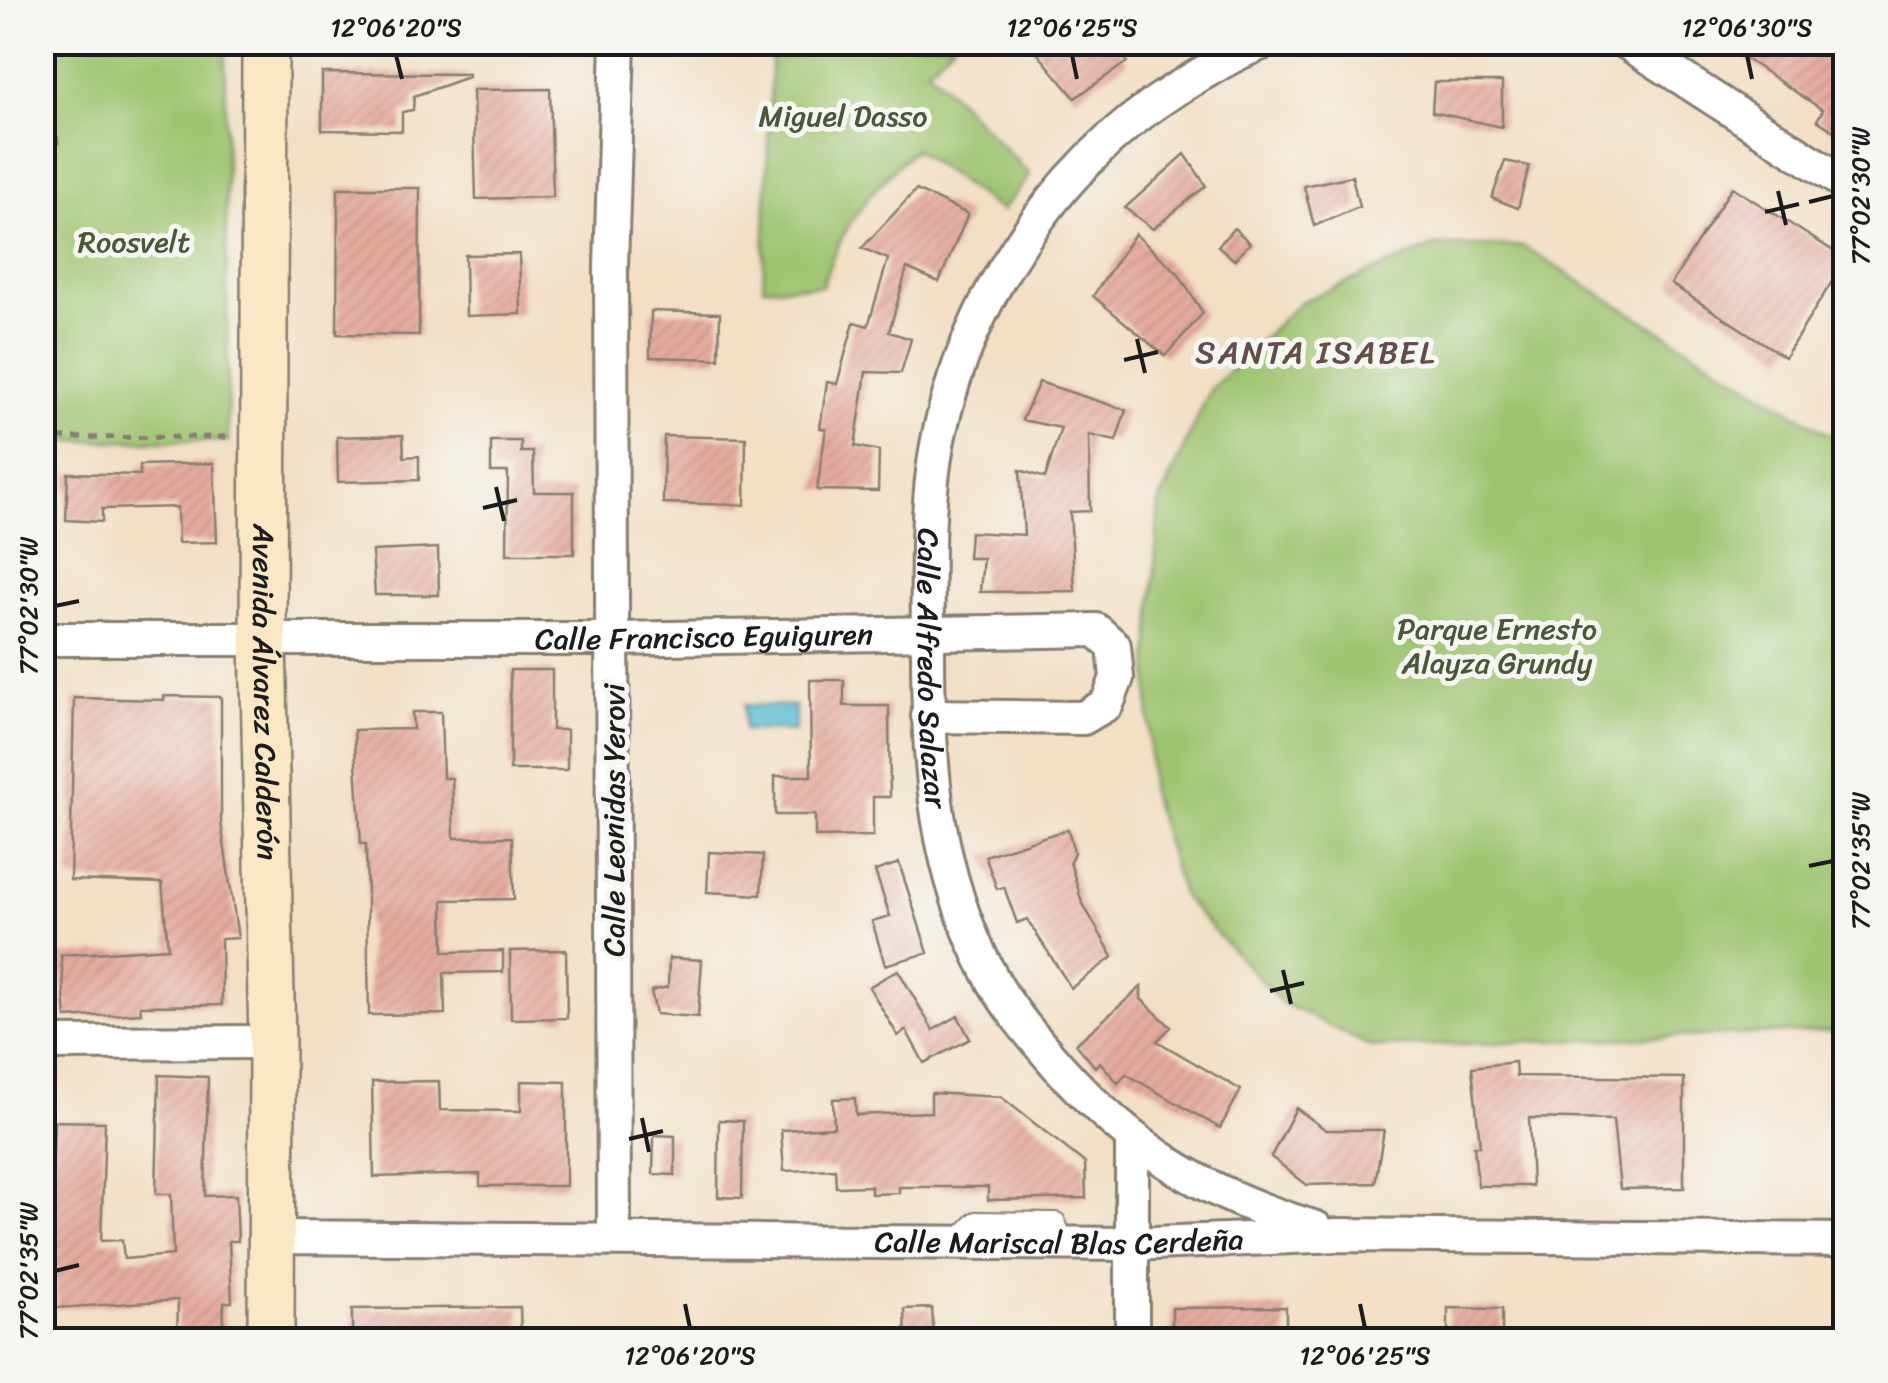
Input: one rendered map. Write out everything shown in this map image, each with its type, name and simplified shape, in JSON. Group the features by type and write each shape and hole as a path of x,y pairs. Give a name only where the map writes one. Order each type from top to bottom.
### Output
{"street":[{"name":"Avenida Álvarez Calderón","path":"266,42 263,640 272,1042 271,1340"},
{"name":"Calle Leonidas Yerovi","path":"614,1238 610,266 618,42"},
{"name":"Calle Alfredo Salazar","path":"1265,42 1164,94 1122,126 1050,204 1013,255 982,311 940,428 928,544 931,791 953,889 990,974 1024,1028 1091,1102 1132,1141 1172,1168 1250,1208 1339,1235"},
{"path":"1595,42 1658,63"},
{"path":"1626,42 1846,184"},
{"name":"Calle Francisco Eguiguren","path":"42,639 614,639 1096,630 1114,646 1117,678 1108,704 1083,718 928,716"},
{"path":"45,1045 272,1042"},
{"path":"1132,1141 1132,1340"},
{"name":"Calle Mariscal Blas Cerdeña","path":"271,1237 1131,1244 1339,1235 1846,1240"}],"path":[{"path":"42,108 54,123 59,142 57,160 42,184"},
{"path":"42,438 264,438"},
{"path":"42,908 48,1340"}],"green space":[{"name":"Roosvelt","path":"43,42 225,43 228,441 43,441"},
{"name":"Miguel Dasso","path":"772,43 954,43 928,69 1030,175 1001,211 914,149 858,211 838,245 822,286 763,287"},
{"name":"Parque Ernesto Alayza Grundy","path":"1434,246 1522,246 1845,444 1845,1031 1372,1047 1281,1002 1183,897 1150,790 1149,661 1159,503 1210,390 1300,302"}],"water":[{"path":"744,705 795,706 795,731 744,730"}],"building":[{"path":"1028,42 1115,42 1127,62 1075,98"},
{"path":"1720,42 1846,42 1846,139 1817,120 1823,110"},
{"path":"322,73 468,77 414,96 413,110 402,112 402,131 322,130"},
{"path":"1434,82 1502,82 1502,127 1432,112"},
{"path":"550,89 553,197 476,199 473,90"},
{"path":"1185,154 1206,186 1153,229 1125,208"},
{"path":"1505,161 1529,166 1518,208 1492,198"},
{"path":"1352,176 1359,207 1314,226 1304,186"},
{"path":"1732,187 1846,259 1785,357 1671,284"},
{"path":"338,188 420,188 419,335 337,334"},
{"path":"916,190 968,214 939,282 907,268 889,332 911,339 901,373 866,372 855,446 879,451 878,491 817,490 826,429 820,428 827,382 837,384 854,322 868,326 888,259 862,248"},
{"path":"1234,228 1250,243 1234,260 1218,246"},
{"path":"1135,234 1178,273 1203,313 1165,356 1093,296"},
{"path":"519,254 521,314 466,316 465,255"},
{"path":"651,311 720,313 719,359 650,357"},
{"path":"1039,382 1126,410 1116,441 1089,435 1090,511 1070,512 1075,591 980,592 983,558 968,558 970,532 1024,535 1020,470 1045,478 1061,428 1022,420"},
{"path":"403,435 404,457 419,456 419,480 338,482 337,437"},
{"path":"664,436 746,438 745,505 663,503"},
{"path":"491,441 521,441 521,452 533,452 534,492 574,492 574,554 507,554 508,472 491,472"},
{"path":"214,463 217,542 178,543 177,507 102,509 102,522 66,520 68,473 140,475 140,465"},
{"path":"438,548 439,595 375,595 372,551"},
{"path":"510,670 552,670 552,730 567,730 567,770 510,770"},
{"path":"810,680 844,680 844,706 889,706 890,797 873,797 873,836 815,837 815,815 775,815 775,776 811,776"},
{"path":"164,696 221,697 221,823 238,938 221,939 222,1005 140,1006 141,1013 66,1018 61,955 168,948 162,883 70,880 74,698 164,700"},
{"path":"412,712 441,712 443,778 452,778 454,838 512,837 514,899 443,900 444,952 503,951 503,972 444,973 445,1014 369,1015 366,844 361,844 354,730 413,729"},
{"path":"1068,829 1074,852 1070,862 1082,902 1113,957 1071,988 1027,919 1017,923 1004,887 997,889 985,856"},
{"path":"709,852 763,855 761,895 707,892"},
{"path":"899,863 928,953 885,965 872,921 890,916 875,871"},
{"path":"566,950 567,1018 511,1019 510,951"},
{"path":"669,958 702,960 698,1017 656,1014 651,991 668,987"},
{"path":"898,970 933,1030 958,1016 970,1039 924,1063 906,1030 898,1036 869,987"},
{"path":"1141,987 1141,999 1171,1027 1157,1041 1241,1090 1220,1128 1126,1074 1118,1083 1100,1062 1095,1067 1076,1044"},
{"path":"1515,1062 1516,1076 1684,1078 1684,1188 1620,1189 1613,1120 1529,1118 1532,1186 1478,1186 1474,1146 1480,1146 1472,1067"},
{"path":"159,1075 208,1077 205,1196 236,1195 238,1241 229,1241 232,1302 224,1302 223,1340 177,1340 178,1300 57,1308 51,1220 54,1121 105,1122 101,1241 122,1240 124,1259 173,1255 171,1194 156,1194"},
{"path":"439,1081 440,1110 521,1111 521,1081 566,1082 566,1186 480,1186 480,1174 374,1177 372,1082"},
{"path":"931,1093 1001,1097 1085,1163 1086,1198 988,1200 988,1187 899,1187 899,1193 871,1194 871,1186 836,1187 835,1169 784,1171 781,1130 834,1127 833,1099 855,1098 856,1115 931,1112"},
{"path":"1296,1108 1326,1130 1384,1130 1375,1183 1307,1185 1271,1157"},
{"path":"719,1120 743,1121 742,1198 718,1197"},
{"path":"654,1135 675,1136 675,1175 653,1174"},
{"path":"520,1307 521,1340 352,1340 352,1309"},
{"path":"1286,1307 1286,1340 1172,1340 1172,1308"},
{"path":"932,1308 934,1340 906,1340 905,1309"},
{"path":"1448,1308 1502,1309 1502,1340 1448,1340"}],"district":[{"name":"SANTA ISABEL","path":"1316,352"}]}
